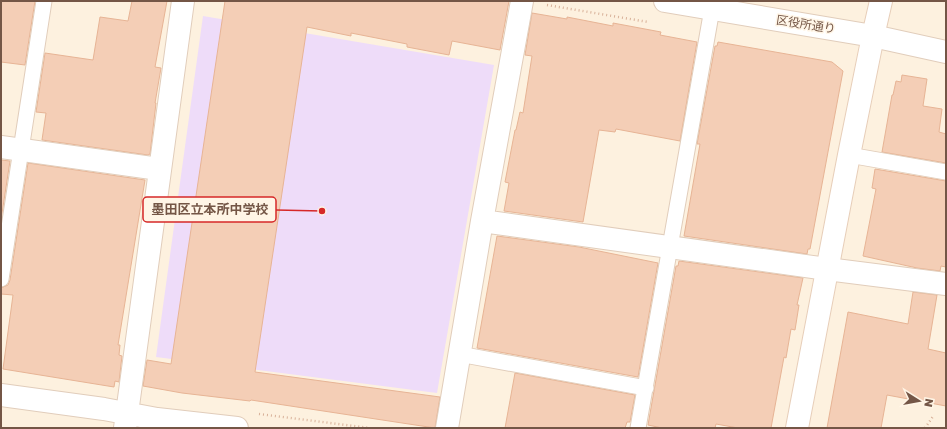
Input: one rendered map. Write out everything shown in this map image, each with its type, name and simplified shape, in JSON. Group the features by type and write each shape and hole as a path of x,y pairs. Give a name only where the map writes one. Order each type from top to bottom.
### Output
{"street":[{"path":"126,421 183,1"},
{"path":"447,428 482,221 522,1"},
{"name":"区役所通り","path":"665,1 873,36 946,52"},
{"path":"797,428 849,155 881,1"},
{"path":"11,149 160,169"},
{"path":"482,221 946,284"},
{"path":"1,395 104,409 126,421 157,419 237,428"}],"lane":[{"path":"1,279 11,149 44,1"},
{"path":"638,428 712,9"},
{"path":"849,155 946,172"},
{"path":"459,354 646,388"}],"path":[{"path":"925,428 934,415"}],"shaded area":[{"path":"203,16 494,65 437,393 156,357"}],"building":[{"path":"1,1 35,1 25,65 1,62"},
{"path":"132,1 167,1 155,67 161,68 155,103 150,154 148,155 42,140 46,113 36,112 45,53 93,60 100,17 128,21"},
{"path":"225,1 509,1 500,50 452,41 449,55 407,47 407,44 351,33 351,36 307,27 255,372 440,397 435,428 251,400 182,393 143,386 147,360 171,364"},
{"path":"532,13 567,19 567,17 613,26 613,23 661,32 660,35 697,42 680,141 616,129 615,132 599,130 583,222 504,211 509,183 505,182 515,130 520,112 523,113 532,56 525,55"},
{"path":"718,42 832,62 843,71 810,249 808,249 807,254 684,236 700,144 697,144 715,46 717,46"},
{"path":"902,75 927,79 923,106 942,109 939,132 946,134 946,163 882,152 892,95 896,81 901,82"},
{"path":"1,160 10,161 1,220"},
{"path":"28,163 145,180 118,345 120,345 119,355 122,356 119,382 115,381 114,387 3,369 13,295 1,294 1,288 8,285 10,280"},
{"path":"875,169 946,181 946,267 941,266 940,271 917,268 863,256 876,189 872,188"},
{"path":"497,236 579,247 658,263 638,377 477,348"},
{"path":"679,261 803,278 797,305 799,305 795,330 791,329 786,358 784,357 771,428 738,428 716,424 715,428 662,428 648,425 676,266 678,266"},
{"path":"913,292 937,295 928,349 946,353 946,406 887,395 881,428 827,428 848,312 908,324"},
{"path":"515,373 635,395 630,422 627,422 625,428 505,428"}],"place":[{"name":"墨田区立本所中学校","path":"322,211"}]}
